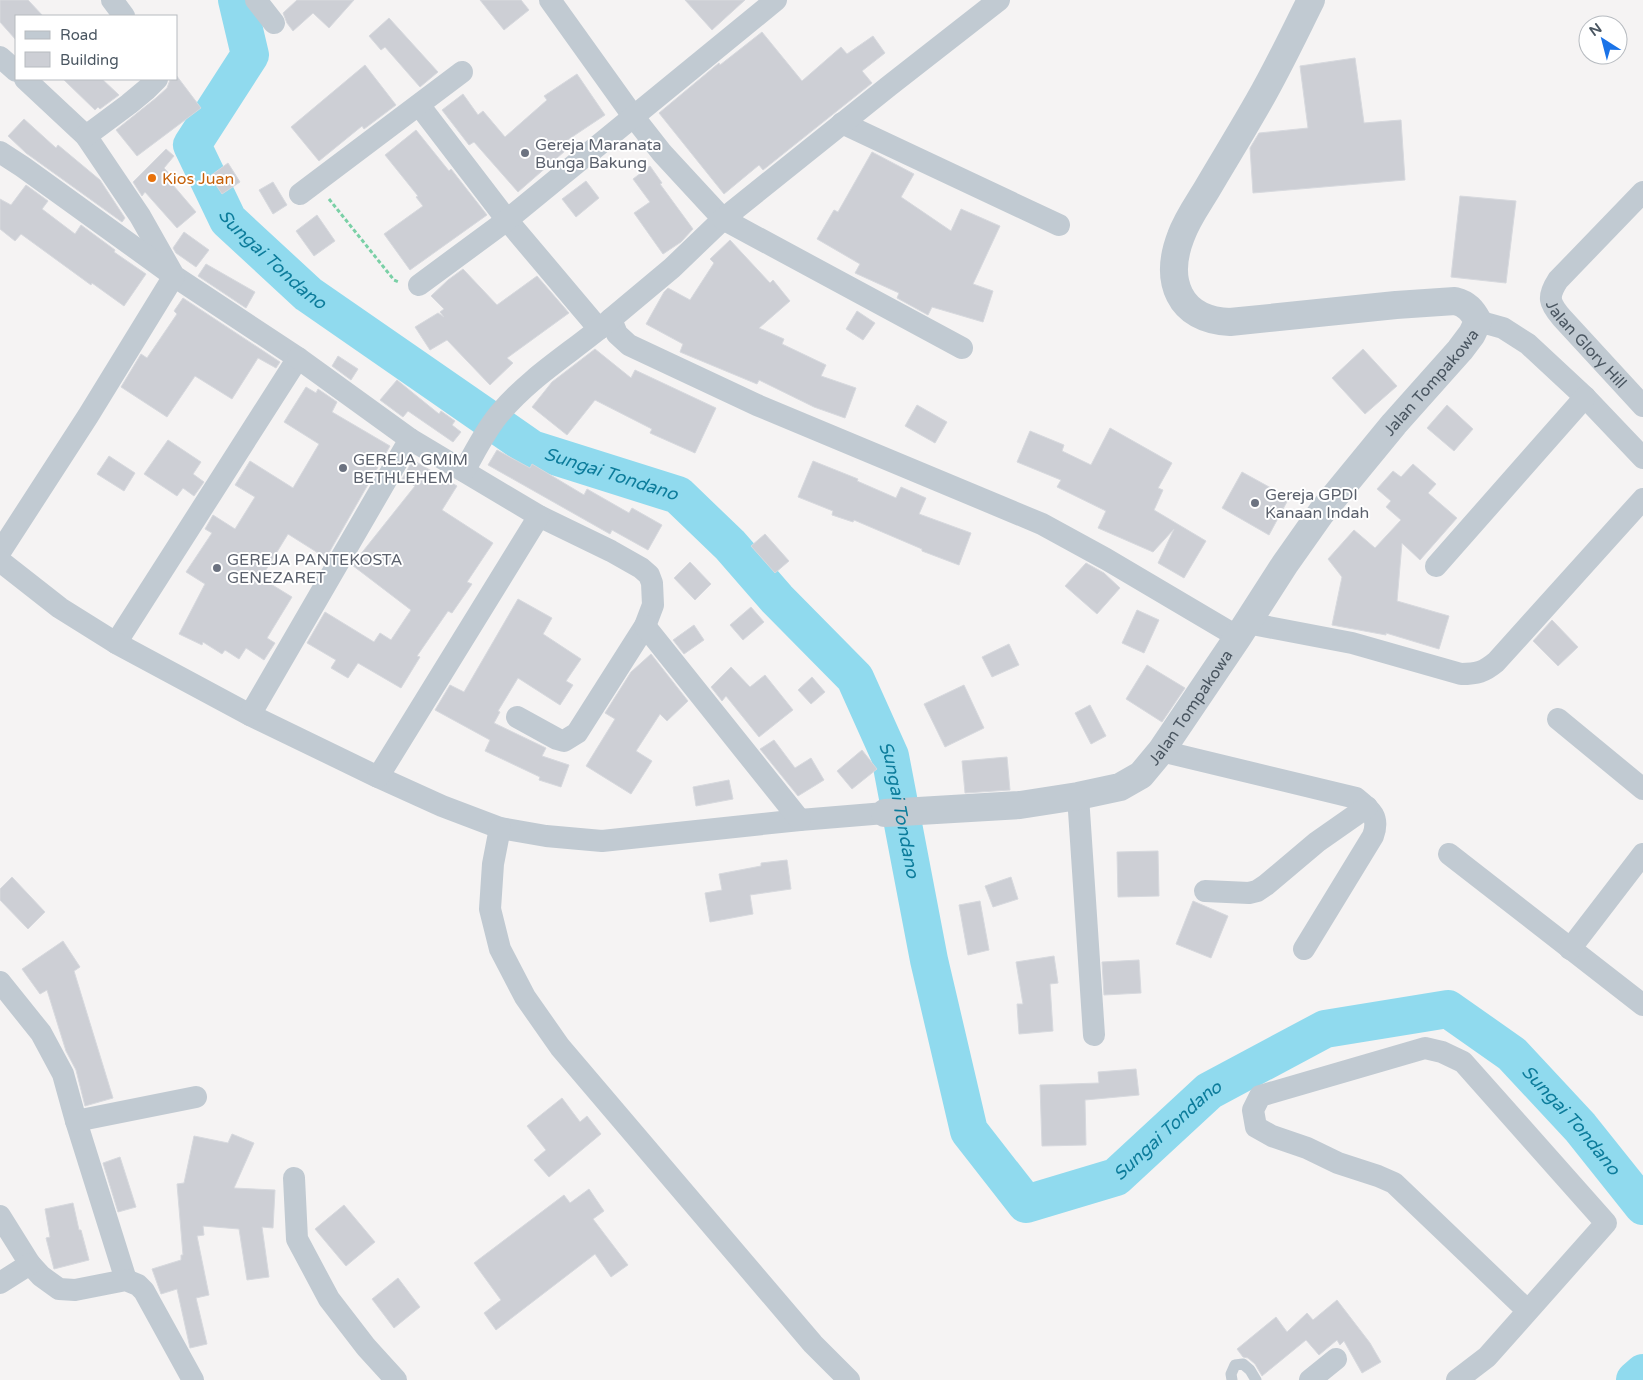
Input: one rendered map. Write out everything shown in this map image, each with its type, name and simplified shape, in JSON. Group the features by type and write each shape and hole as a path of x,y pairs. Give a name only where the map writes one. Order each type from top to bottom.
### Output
{"street":[{"path":"112,0 123,15"},
{"path":"256,0 274,23"},
{"path":"419,285 507,220 776,0"},
{"path":"464,471 500,413 544,370 605,324 672,268 723,219 842,123 1000,0"},
{"name":"Jalan Tompakowa","path":"885,813 1020,805 1078,796 1120,787 1133,781 1148,768 1161,751 1321,513 1394,424 1472,334 1478,321 1472,311 1463,303 1447,301 1221,322 1196,313 1178,295 1175,286 1174,270 1178,244 1185,226 1260,100 1312,0"},
{"path":"552,1 633,116 662,153 723,219 962,348"},
{"path":"0,57 15,70"},
{"path":"308,188 462,72"},
{"path":"27,80 86,136 140,216 174,276"},
{"path":"86,136 141,94 156,80"},
{"path":"419,105 507,220 605,324 629,345 757,405 1042,524 1243,630 1352,643 1461,674 1474,674 1483,671 1496,662 1643,498"},
{"path":"842,123 1059,225"},
{"path":"0,152 174,276 298,358 410,439 539,516 611,551 641,568 649,575 652,582 653,604 645,626 576,732 564,741 517,717"},
{"name":"Jalan Glory Hill","path":"1643,192 1558,280 1550,293 1550,300 1562,318 1643,406"},
{"path":"0,552 88,416 174,276"},
{"path":"1478,321 1503,328 1528,344 1585,397 1643,458"},
{"path":"116,643 298,358"},
{"path":"1436,566 1585,397"},
{"path":"250,715 410,439"},
{"path":"378,777 539,516"},
{"path":"0,561 60,608 116,643 250,715 442,806 500,828 546,836 602,841 885,813"},
{"path":"645,626 800,820"},
{"path":"1558,718 1643,789"},
{"path":"1161,751 1356,798 1367,806 1377,826 1373,836 1304,949"},
{"path":"1078,796 1094,1035"},
{"path":"1205,891 1249,893 1257,891 1317,842 1367,806"},
{"path":"500,828 493,864 490,909 500,949 525,997 560,1047 813,1344 849,1380"},
{"path":"1449,854 1643,1005"},
{"path":"1570,948 1643,854"},
{"path":"0,982 42,1033 63,1074 126,1280"},
{"path":"1457,1380 1487,1356 1528,1311 1606,1223 1463,1062 1442,1052 1425,1048 1260,1096 1253,1110 1256,1127 1272,1136 1394,1183 1528,1311"},
{"path":"76,1121 196,1097"},
{"path":"294,1178 296,1239 329,1299 366,1347 396,1380"},
{"path":"0,1216 30,1264 41,1276 59,1288 75,1290 126,1280 138,1285 144,1291 193,1380"},
{"path":"0,1283 30,1264"},
{"path":"1310,1380 1336,1359"}],"lane":[{"path":"1232,1380 1231,1374 1234,1365 1243,1364 1250,1370 1256,1380"}],"path":[{"path":"308,188 394,280 419,285"}],"building":[{"path":"0,0 28,0 42,15 15,15 15,39 0,22"},
{"path":"297,0 354,0 329,28 313,13 293,31 283,13"},
{"path":"480,0 521,0 529,10 504,30"},
{"path":"685,0 745,0 712,30"},
{"path":"389,18 438,72 420,87 385,47 381,50 369,36"},
{"path":"762,32 802,81 841,47 847,54 873,36 885,53 862,71 872,83 763,170 759,165 724,194 659,113 719,63 720,65"},
{"path":"1355,58 1364,123 1401,120 1405,180 1253,193 1250,148 1259,133 1308,128 1300,66"},
{"path":"365,65 396,105 364,129 362,126 319,161 291,127"},
{"path":"577,74 605,115 560,145 565,151 518,192 474,142 469,145 442,110 463,94 478,115 483,111 505,137 547,100 544,96"},
{"path":"178,78 201,108 137,156 116,130 167,88 170,80 178,80"},
{"path":"64,80 103,80 119,95 100,109 98,107 95,110"},
{"path":"24,119 56,148 58,145 100,180 125,218 122,222 26,153 8,136"},
{"path":"416,130 449,171 451,169 487,215 410,270 384,234 423,206 416,197 418,196 385,155"},
{"path":"166,149 174,156 164,168 171,175 167,178 196,212 177,228 145,192 142,196 133,182"},
{"path":"872,152 914,174 901,197 951,231 961,209 1000,226 973,284 993,291 983,322 932,307 928,315 897,298 899,293 855,273 860,264 817,239 834,210 838,212"},
{"path":"228,163 240,182 222,194 210,176"},
{"path":"650,166 662,183 660,184 693,229 681,242 663,254 634,213 650,202 633,179"},
{"path":"586,181 599,198 576,217 562,199"},
{"path":"273,182 287,205 273,214 259,190"},
{"path":"26,185 48,201 42,209 75,234 81,225 115,250 114,252 146,274 124,306 92,283 91,285 21,234 15,241 0,229 0,199 11,205"},
{"path":"1460,196 1516,201 1506,283 1451,277"},
{"path":"317,215 335,241 314,256 296,231"},
{"path":"184,232 209,250 196,267 176,253 173,248"},
{"path":"730,240 770,283 773,280 790,301 759,328 784,339 782,344 826,365 821,376 856,388 845,418 814,407 759,380 757,384 680,352 683,344 646,324 668,288 690,300 714,263 710,259"},
{"path":"206,264 255,292 246,308 198,276"},
{"path":"463,269 497,305 537,276 569,313 507,358 513,363 490,385 447,340 430,350 415,327 438,313 444,317 440,312 444,309 431,296"},
{"path":"183,298 280,362 276,368 258,358 232,399 195,376 167,417 121,387 141,354 147,358 177,314 174,311"},
{"path":"857,311 875,323 863,340 846,329"},
{"path":"595,349 631,378 635,370 716,408 695,453 650,433 652,429 595,400 567,435 532,407 552,382"},
{"path":"1363,349 1397,386 1365,414 1332,378"},
{"path":"338,356 358,369 351,380 332,366"},
{"path":"397,380 439,414 441,411 455,421 452,425 461,432 453,442 408,411 403,417 380,400"},
{"path":"306,387 316,393 318,389 337,402 332,412 390,446 326,558 288,534 261,578 292,597 267,638 275,643 264,660 246,648 239,659 225,650 222,654 203,642 202,645 179,634 205,584 186,572 212,533 205,529 213,515 235,529 255,497 235,485 250,461 293,488 319,444 284,422"},
{"path":"917,405 947,422 935,443 905,426"},
{"path":"1447,405 1473,429 1454,451 1427,428"},
{"path":"1110,428 1172,463 1158,488 1163,490 1154,510 1206,541 1184,578 1158,563 1174,529 1153,552 1098,528 1106,511 1057,487 1061,480 1017,462 1030,431 1064,445 1062,451 1091,465"},
{"path":"168,440 201,462 193,474 204,482 194,496 183,488 177,496 144,474"},
{"path":"497,450 530,468 532,464 584,495 587,489 629,513 632,508 662,525 648,550 612,530 610,534 488,465"},
{"path":"109,456 135,473 124,491 97,474"},
{"path":"413,460 457,486 442,510 493,543 467,582 472,584 452,613 448,611 417,656 420,657 401,688 358,663 348,678 331,668 336,660 307,643 325,612 374,642 380,633 391,640 411,610 352,565 415,486 402,479"},
{"path":"813,461 858,479 857,481 896,498 901,487 926,498 919,514 971,533 959,565 922,551 922,549 854,520 853,522 832,515 833,511 798,497"},
{"path":"1413,464 1436,484 1428,493 1457,518 1420,560 1402,543 1397,601 1449,616 1439,649 1386,633 1386,635 1332,625 1342,577 1328,559 1354,530 1375,548 1401,520 1386,507 1391,501 1377,489 1393,471 1401,477"},
{"name":"Gereja GPDI Kanaan Indah","path":"1242,472 1289,498 1269,535 1222,508"},
{"path":"765,534 789,561 775,573 751,546"},
{"path":"690,562 711,584 695,600 674,578"},
{"path":"1086,563 1104,573 1120,588 1097,614 1065,586"},
{"path":"518,599 552,618 543,634 581,659 566,681 573,685 560,705 518,678 498,711 500,712 494,723 546,748 542,756 569,765 561,787 539,780 540,777 485,751 490,740 435,710 450,685 464,692"},
{"path":"751,607 764,622 743,640 730,625"},
{"path":"1137,610 1159,620 1144,653 1122,643"},
{"path":"1552,620 1578,647 1558,666 1533,641"},
{"path":"694,625 704,640 684,654 673,640"},
{"path":"1009,644 1019,665 992,677 982,657"},
{"path":"651,654 688,701 667,721 660,714 636,751 652,761 631,794 586,766 615,719 605,713 631,672"},
{"path":"1147,665 1185,688 1162,722 1126,699"},
{"path":"731,667 750,687 765,675 793,710 759,737 726,696 722,701 711,687"},
{"path":"812,677 825,692 811,704 798,690"},
{"path":"964,685 984,728 945,747 924,704"},
{"path":"1090,705 1106,736 1091,744 1075,713"},
{"path":"774,740 795,768 811,758 824,780 798,796 760,749"},
{"path":"862,750 877,769 852,789 837,771"},
{"path":"1007,757 1010,790 965,793 962,761"},
{"path":"729,780 733,799 696,806 693,787"},
{"path":"1158,851 1159,896 1118,897 1117,852"},
{"path":"787,860 791,889 750,895 753,914 710,922 705,893 722,890 719,874 761,866 761,863"},
{"path":"12,877 45,912 28,929 0,900 0,889"},
{"path":"1011,877 1018,899 993,907 985,886"},
{"path":"980,901 989,950 968,955 959,905"},
{"path":"1193,901 1228,916 1211,958 1176,944"},
{"path":"63,941 80,967 74,971 113,1098 85,1106 76,1070 66,1051 47,990 40,994 22,969"},
{"path":"1054,956 1058,983 1050,984 1053,1031 1019,1034 1017,1004 1023,1004 1016,962"},
{"path":"1139,960 1141,993 1104,995 1102,962"},
{"path":"1136,1069 1139,1095 1085,1100 1086,1145 1042,1146 1040,1085 1099,1083 1098,1072"},
{"path":"562,1098 580,1122 587,1116 601,1134 549,1177 534,1160 546,1150 527,1126"},
{"path":"232,1134 254,1143 234,1188 275,1190 273,1228 262,1227 269,1277 247,1280 239,1229 203,1226 204,1235 197,1236 209,1295 196,1298 207,1344 190,1348 177,1289 161,1294 152,1269 181,1260 181,1255 183,1255 177,1184 184,1183 194,1136 228,1143"},
{"path":"120,1157 136,1207 118,1212 103,1163"},
{"path":"589,1189 604,1211 593,1219 628,1265 611,1277 595,1254 496,1330 484,1313 501,1300 474,1263 564,1195 570,1203"},
{"path":"73,1203 79,1230 81,1230 89,1260 54,1269 46,1238 50,1237 45,1209"},
{"path":"344,1205 375,1242 346,1266 315,1229"},
{"path":"398,1278 420,1307 394,1328 372,1299"},
{"path":"1337,1300 1370,1343 1381,1362 1362,1373 1344,1341 1340,1345 1337,1340 1319,1355 1306,1340 1262,1376 1255,1364 1248,1358 1243,1357 1237,1349 1276,1317 1287,1332 1307,1313 1313,1320"}],"waterway":[{"name":"Sungai Tondano","path":"237,0 250,55 192,145 228,220 308,294 532,449 678,495 730,545 777,599 855,678 890,756 929,960 969,1131 1026,1204 1116,1177 1209,1091 1325,1029 1448,1009 1512,1054 1580,1127 1643,1206"},
{"name":"Sungai Tondano","path":"1635,1380 1643,1373"}],"place":[{"name":"Gereja Maranata Bunga Bakung","path":"525,153"},
{"name":"Kios Juan","path":"152,178"},
{"name":"GEREJA GMIM BETHLEHEM","path":"343,468"},
{"name":"Gereja GPDI Kanaan Indah","path":"1255,503"},
{"name":"GEREJA PANTEKOSTA GENEZARET","path":"217,568"}]}
